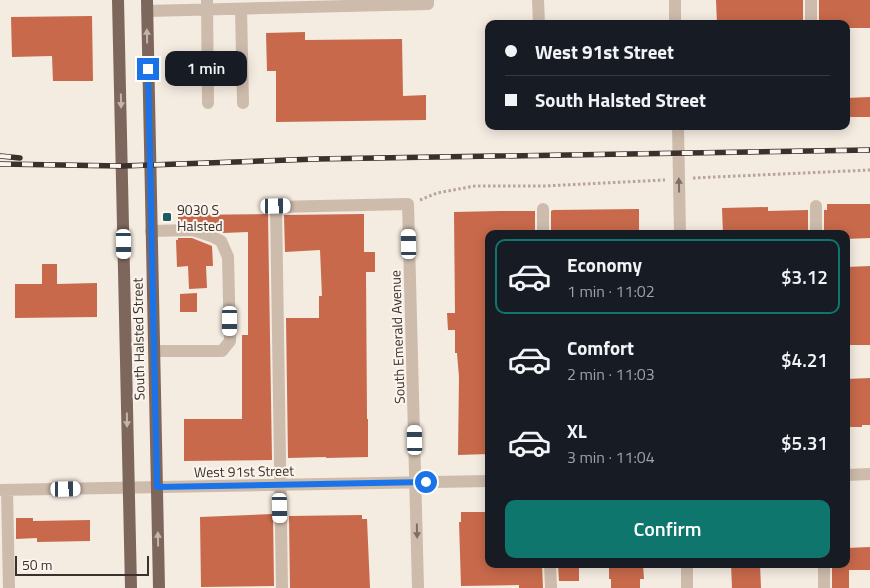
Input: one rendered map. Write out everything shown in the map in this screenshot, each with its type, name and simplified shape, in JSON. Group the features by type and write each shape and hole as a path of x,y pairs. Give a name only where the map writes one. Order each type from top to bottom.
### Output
{"main road":[{"name":"South Halsted Street","path":"118,0 131,588"},
{"name":"South Halsted Street","path":"147,6 159,588"}],"street":[{"path":"147,6 207,5 241,9 428,4 428,0"},
{"path":"538,0 538,20"},
{"path":"675,0 675,20"},
{"path":"811,0 811,20"},
{"path":"207,5 208,103"},
{"path":"241,9 243,103"},
{"path":"678,130 680,230"},
{"path":"282,588 276,206 408,204"},
{"name":"South Emerald Avenue","path":"408,204 418,588"},
{"path":"816,206 816,230"},
{"path":"543,209 543,230"},
{"path":"151,231 192,230 211,236 221,241 228,257 230,341 222,351 154,351"},
{"path":"850,475 870,474"},
{"name":"West 91st Street","path":"3,490 485,481"},
{"path":"3,490 9,588"},
{"path":"550,568 551,588"},
{"path":"687,568 687,588"},
{"path":"824,568 824,588"}],"path":[{"path":"408,204 437,193 475,186 543,186 870,170"}],"building":[{"path":"716,0 803,0 803,20 717,20"},
{"path":"819,0 870,0 870,28 850,28 850,20 819,20"},
{"path":"92,16 93,81 53,81 52,56 12,57 11,17"},
{"path":"305,32 305,40 402,39 403,96 426,95 426,120 276,122 276,71 267,71 266,33"},
{"path":"870,97 870,117 850,117 850,98"},
{"path":"827,204 870,204 870,238 850,239 850,230 824,230 824,210 827,210"},
{"path":"768,207 768,211 808,210 808,230 723,230 722,208"},
{"path":"639,209 639,230 551,230 551,211"},
{"path":"535,211 535,230 485,230 485,454 458,455 459,377 457,353 455,353 455,330 448,330 447,313 455,313 454,212"},
{"path":"268,214 272,460 184,461 184,419 242,419 242,335 248,335 248,232 223,233 196,222 178,222 178,215"},
{"path":"364,214 364,252 375,252 375,272 366,272 368,457 288,458 286,318 319,318 319,296 322,296 320,250 285,252 284,215"},
{"path":"178,238 192,238 212,246 213,266 206,266 207,288 189,289 188,266 177,267 176,240"},
{"path":"42,264 57,264 57,284 97,283 97,317 15,318 15,284 42,284"},
{"path":"870,266 870,345 850,345 850,267"},
{"path":"197,293 197,312 180,312 180,294"},
{"path":"870,378 870,425 850,427 850,379"},
{"path":"461,512 485,512 485,568 542,568 543,588 519,588 519,585 461,586 459,522 461,522"},
{"path":"273,514 274,586 201,587 200,517"},
{"path":"362,515 362,519 367,519 370,588 290,588 289,516"},
{"path":"16,518 33,518 33,521 90,520 90,541 37,542 37,538 16,539"},
{"path":"870,547 870,570 849,570 849,588 832,588 832,568 850,568 850,548"},
{"path":"558,568 579,568 579,581 559,581"},
{"path":"609,568 643,568 644,579 640,579 640,588 611,588 611,579 609,579"},
{"path":"731,568 760,568 761,588 732,588"}],"railway":[{"path":"0,164 122,166 317,159 870,150"},
{"path":"0,156 20,158"}],"place":[{"name":"9030 S Halsted","path":"167,217"}],"route":[{"path":"148,69 157,487 426,482"}]}
